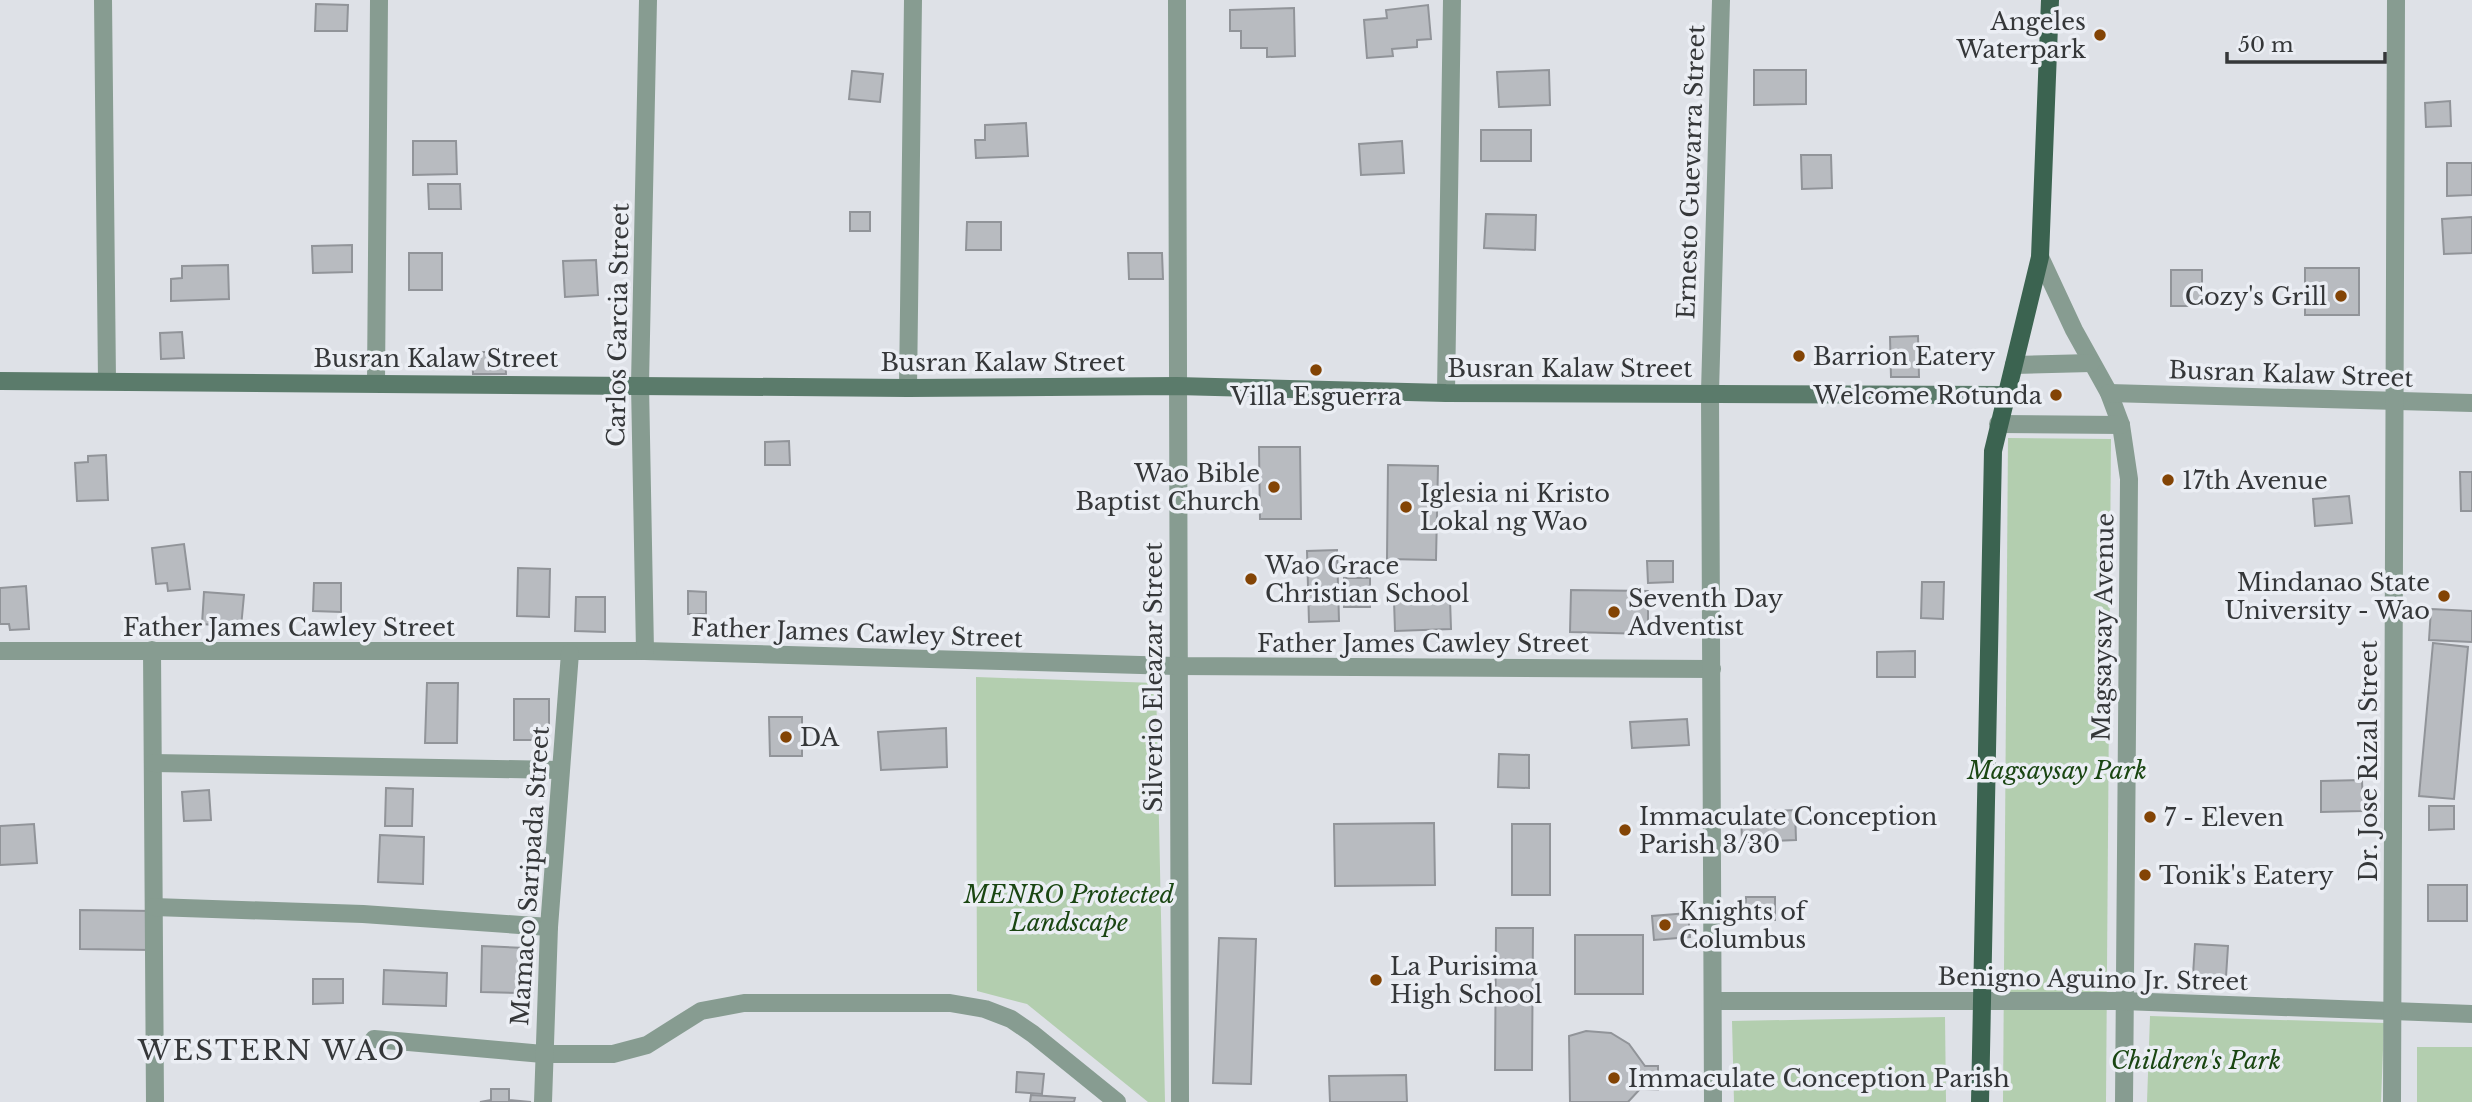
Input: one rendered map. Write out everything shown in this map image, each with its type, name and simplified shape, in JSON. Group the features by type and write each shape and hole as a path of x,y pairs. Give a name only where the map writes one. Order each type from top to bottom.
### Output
{"main road":[{"path":"1980,1102 1992,481 1998,424 2040,257 2050,0"}],"street":[{"path":"103,0 107,381"},
{"path":"376,383 379,0"},
{"name":"Carlos Garcia Street","path":"645,651 639,384 648,0"},
{"path":"908,388 913,0"},
{"name":"Silverio Eleazar Street","path":"1177,0 1176,666 1180,1102"},
{"path":"1446,393 1452,0"},
{"name":"Ernesto Guevarra Street","path":"1713,1102 1710,392 1721,0"},
{"name":"Dr. Jose Rizal Street","path":"2392,1102 2396,0"},
{"name":"Magsaysay Avenue","path":"2040,257 2091,363 2109,393 2121,425 2129,479 2124,1102"},
{"path":"2014,365 2091,363"},
{"name":"Busran Kalaw Street","path":"0,380 908,388 1177,386 1446,393 2006,395"},
{"name":"Busran Kalaw Street","path":"2109,393 2394,403 2472,403"},
{"path":"1998,424 2121,425"},
{"path":"152,650 155,1102"},
{"name":"Father James Cawley Street","path":"0,651 645,651 1176,666 1712,669"},
{"name":"Mamaco Saripada Street","path":"543,1102 549,927 570,653"},
{"path":"153,763 560,769"},
{"path":"154,907 363,914 549,927"},
{"name":"Benigno Aguino Jr. Street","path":"1713,1001 2123,1001 2472,1014"},
{"path":"374,1039 543,1054 631,1052 701,1011 744,1003 950,1003 985,1009 1011,1019 1117,1102"}],"green space":[{"name":"Magsaysay Park","path":"2008,438 2111,439 2106,1102 2003,1102"},
{"name":"MENRO Protected Landscape","path":"976,677 1156,683 1165,1102 1148,1102 1027,1004 977,991"},
{"name":"Children's Park","path":"2150,1016 2384,1023 2381,1102 2147,1102"},
{"path":"1945,1017 1946,1102 1734,1102 1732,1021"},
{"path":"2417,1047 2472,1047 2472,1102 2417,1102"}],"building":[{"path":"316,4 348,5 347,31 315,31"},
{"path":"1428,5 1431,39 1417,40 1417,47 1392,49 1393,56 1367,58 1364,20 1387,18 1386,10"},
{"path":"1294,8 1295,56 1267,57 1267,48 1241,48 1241,31 1230,31 1230,10"},
{"path":"1549,70 1550,105 1499,107 1497,72"},
{"path":"1754,70 1806,70 1806,104 1754,105"},
{"path":"852,71 883,74 880,102 849,99"},
{"path":"2450,101 2451,126 2426,127 2425,103"},
{"path":"1026,123 1028,156 976,158 975,140 985,140 985,125"},
{"path":"1481,130 1531,130 1531,161 1481,161"},
{"path":"413,141 456,141 457,174 413,175"},
{"path":"1402,141 1404,173 1361,175 1359,144"},
{"path":"1801,155 1831,155 1832,188 1802,189"},
{"path":"2447,163 2472,163 2472,195 2447,196"},
{"path":"428,184 460,184 461,209 429,209"},
{"path":"850,212 870,212 870,231 850,231"},
{"path":"1486,214 1536,215 1535,250 1484,248"},
{"path":"2472,217 2472,253 2444,254 2442,219"},
{"path":"967,222 1001,222 1001,250 966,250"},
{"path":"352,245 352,272 313,273 312,246"},
{"path":"409,253 442,253 442,290 409,290"},
{"path":"1128,253 1162,253 1163,279 1129,279"},
{"path":"596,260 598,295 565,297 563,261"},
{"path":"228,265 229,299 171,301 171,279 182,278 182,266"},
{"path":"2305,268 2359,268 2359,315 2305,315"},
{"path":"2171,270 2202,270 2202,306 2171,306"},
{"path":"182,332 184,358 161,359 160,333"},
{"path":"1918,336 1919,377 1891,377 1890,337"},
{"path":"472,352 505,352 506,374 473,374"},
{"path":"789,441 790,465 765,465 765,442"},
{"path":"1259,447 1300,447 1301,519 1260,519"},
{"path":"106,455 108,500 77,501 75,463 88,462 88,456"},
{"path":"1388,465 1438,466 1436,560 1387,559"},
{"path":"2460,472 2472,472 2472,511 2461,511"},
{"path":"2349,496 2352,523 2315,526 2313,499"},
{"path":"184,544 190,589 168,591 167,583 156,584 152,548"},
{"path":"1337,550 1339,621 1309,622 1307,551"},
{"path":"1647,561 1673,561 1673,582 1648,583"},
{"path":"518,568 550,569 549,617 517,616"},
{"path":"1344,578 1370,578 1370,607 1344,607"},
{"path":"1922,582 1944,582 1943,619 1921,618"},
{"path":"314,583 341,583 341,612 313,611"},
{"path":"26,586 29,629 10,630 9,624 0,624 0,588"},
{"path":"1571,590 1648,591 1648,634 1570,632"},
{"path":"688,591 706,592 706,614 688,614"},
{"path":"204,592 244,595 241,627 202,624"},
{"path":"576,597 605,597 605,632 575,631"},
{"path":"1450,599 1451,629 1395,631 1394,600"},
{"path":"2431,609 2472,611 2472,642 2429,640"},
{"path":"2433,643 2468,647 2454,799 2419,796"},
{"path":"1915,651 1915,677 1877,677 1877,652"},
{"path":"427,683 458,683 457,743 425,743"},
{"path":"514,699 549,699 549,740 514,740"},
{"name":"DA","path":"769,717 802,717 802,756 770,756"},
{"path":"1687,719 1689,745 1632,748 1630,722"},
{"path":"946,728 947,767 881,770 878,732"},
{"path":"1499,754 1529,755 1529,788 1498,787"},
{"path":"2362,780 2363,811 2321,812 2321,781"},
{"path":"386,788 413,789 412,826 385,826"},
{"path":"209,790 211,820 184,821 182,792"},
{"path":"2429,806 2454,806 2454,829 2429,830"},
{"path":"1795,810 1796,840 1742,842 1741,812"},
{"path":"1434,823 1435,885 1335,886 1334,824"},
{"path":"34,824 37,863 0,865 0,826"},
{"path":"1512,824 1550,824 1550,895 1512,895"},
{"path":"380,835 424,837 423,884 378,882"},
{"path":"2428,885 2467,885 2467,921 2428,921"},
{"path":"1746,897 1775,897 1775,920 1745,920"},
{"path":"80,910 153,911 152,950 80,949"},
{"path":"1688,913 1690,937 1654,940 1652,916"},
{"path":"1496,928 1533,928 1532,1070 1495,1070"},
{"path":"1575,935 1643,935 1643,994 1575,994"},
{"path":"1219,938 1256,939 1251,1084 1213,1083"},
{"path":"2195,944 2228,946 2226,977 2193,975"},
{"path":"482,946 524,948 522,993 481,992"},
{"path":"384,970 447,973 446,1006 383,1004"},
{"path":"313,979 343,979 343,1003 313,1004"},
{"name":"Immaculate Conception Parish","path":"1586,1031 1611,1033 1629,1044 1645,1066 1658,1066 1658,1090 1640,1089 1628,1102 1570,1102 1569,1036"},
{"path":"1017,1072 1044,1074 1042,1094 1016,1092"},
{"path":"1406,1075 1407,1102 1330,1102 1329,1076"},
{"path":"491,1089 509,1089 509,1100 531,1102 480,1102 491,1100"},
{"path":"1031,1095 1075,1098 1074,1102 1030,1102"}],"place":[{"name":"Angeles Waterpark","path":"2100,35"},
{"name":"Cozy's Grill","path":"2341,296"},
{"name":"Barrion Eatery","path":"1799,356"},
{"name":"Villa Esguerra","path":"1316,370"},
{"name":"Welcome Rotunda","path":"2056,395"},
{"name":"17th Avenue","path":"2168,480"},
{"name":"Wao Bible Baptist Church","path":"1274,487"},
{"name":"Iglesia ni Kristo Lokal ng Wao","path":"1406,507"},
{"name":"Wao Grace Christian School","path":"1251,579"},
{"name":"Mindanao State University - Wao","path":"2444,596"},
{"name":"Seventh Day Adventist","path":"1614,612"},
{"name":"DA","path":"786,737"},
{"name":"7 - Eleven","path":"2150,817"},
{"name":"Immaculate Conception Parish 3/30","path":"1625,830"},
{"name":"Tonik's Eatery","path":"2145,875"},
{"name":"Knights of Columbus","path":"1665,925"},
{"name":"La Purisima High School","path":"1376,980"},
{"name":"Immaculate Conception Parish","path":"1614,1078"}],"district":[{"name":"WESTERN WAO","path":"272,1050"}]}
